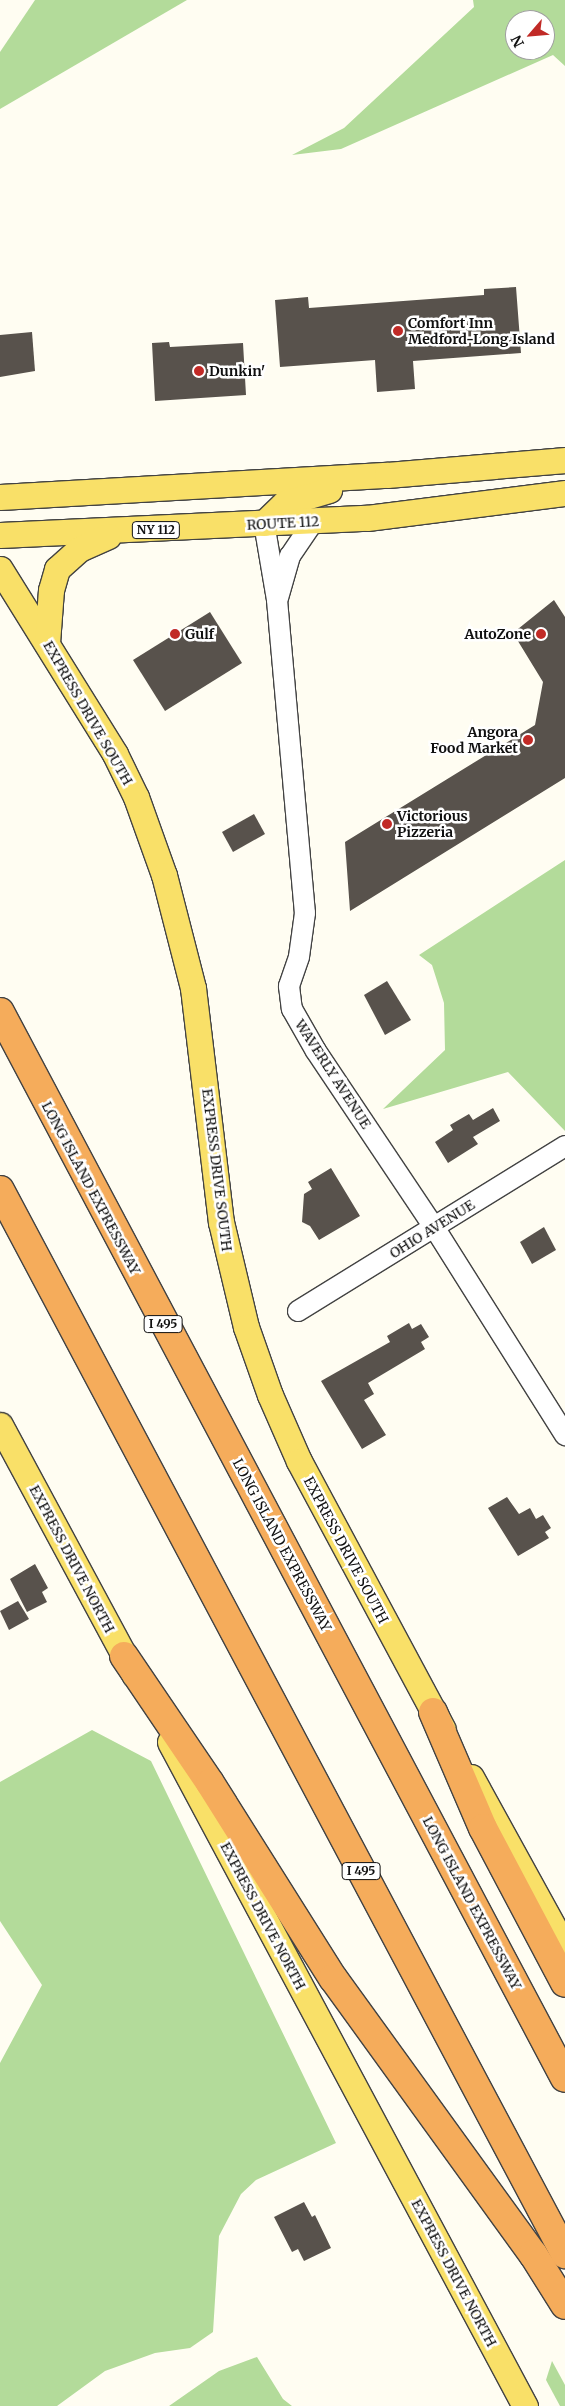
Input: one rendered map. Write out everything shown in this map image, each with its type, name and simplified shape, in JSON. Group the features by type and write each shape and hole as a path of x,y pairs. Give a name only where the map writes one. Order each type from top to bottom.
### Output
{"highway":[{"name":"LONG ISLAND EXPRESSWAY","path":"0,1012 565,2078"},
{"name":"I 495","path":"0,1190 565,2254"},
{"path":"124,1656 210,1783 333,1978 533,2254 565,2305"},
{"path":"433,1712 483,1828 565,1983"}],"main road":[{"path":"0,497 387,475 565,460"},
{"path":"264,523 285,503 387,475"},
{"name":"ROUTE 112","path":"0,535 119,532 264,523 313,522 480,506 565,493"},
{"path":"47,643 51,590 57,570 79,549 119,532"},
{"name":"EXPRESS DRIVE SOUTH","path":"0,569 115,754 132,788 173,906 199,1025 228,1256 260,1369 299,1461 433,1712 496,1819 565,1948"},
{"name":"EXPRESS DRIVE NORTH","path":"0,1426 525,2406"}],"street":[{"name":"WAVERLY AVENUE","path":"277,600 290,556 313,522"},
{"name":"WAVERLY AVENUE","path":"264,523 277,600 305,913 299,957 290,986 292,1008 316,1051 434,1227 565,1435"},
{"name":"OHIO AVENUE","path":"298,1311 565,1146"}],"green space":[{"path":"35,0 187,0 0,109 0,52"},
{"path":"473,0 565,0 565,66 555,57 555,10 505,10 505,60 542,60 341,149 292,155 344,128 474,7"},
{"path":"565,860 565,1131 508,1072 383,1109 445,1050 444,1003 432,965 419,955"},
{"path":"92,1730 151,1761 336,2143 256,2180 241,2194 219,2236 213,2332 190,2348 155,2353 105,2371 57,2406 0,2406 0,2063 42,1985 0,1921 0,1782"},
{"path":"257,2357 283,2399 292,2406 169,2406 219,2371"},
{"path":"552,2361 565,2385 565,2406 560,2406 546,2380"}],"building":[{"name":"Comfort Inn Medford-Long Island","path":"516,287 521,353 413,361 415,389 377,392 375,360 280,367 275,300 308,297 309,308 484,295 484,289"},
{"path":"32,332 35,371 0,377 0,335"},
{"name":"Dunkin'","path":"169,342 170,347 243,343 246,395 155,401 152,343"},
{"path":"554,600 565,617 565,778 350,911 345,842 535,725 543,682 513,633"},
{"path":"210,612 242,663 165,711 133,660"},
{"path":"254,814 265,834 233,852 222,832"},
{"path":"387,981 411,1020 385,1035 364,995"},
{"path":"493,1108 500,1121 473,1137 478,1144 448,1163 435,1142 453,1130 450,1125 469,1114 473,1120"},
{"path":"331,1168 360,1216 319,1240 310,1226 302,1222 304,1194 312,1189 308,1182"},
{"path":"544,1227 556,1250 532,1264 520,1242"},
{"path":"409,1323 412,1329 421,1324 429,1337 421,1342 425,1349 368,1383 374,1394 364,1400 386,1435 362,1449 321,1381 390,1342 387,1336"},
{"path":"507,1497 519,1514 530,1508 536,1519 543,1515 551,1528 545,1532 549,1538 518,1556 488,1508"},
{"path":"35,1564 48,1588 42,1592 47,1602 27,1612 10,1579"},
{"path":"18,1601 29,1619 9,1630 0,1611"},
{"path":"304,2202 312,2217 315,2215 331,2248 304,2261 298,2249 292,2252 274,2217"}],"place":[{"name":"Comfort Inn Medford-Long Island","path":"398,331"},
{"name":"Dunkin'","path":"199,371"},
{"name":"Gulf","path":"175,634"},
{"name":"AutoZone","path":"541,634"},
{"name":"Angora Food Market","path":"528,740"},
{"name":"Victorious Pizzeria","path":"387,824"}]}
